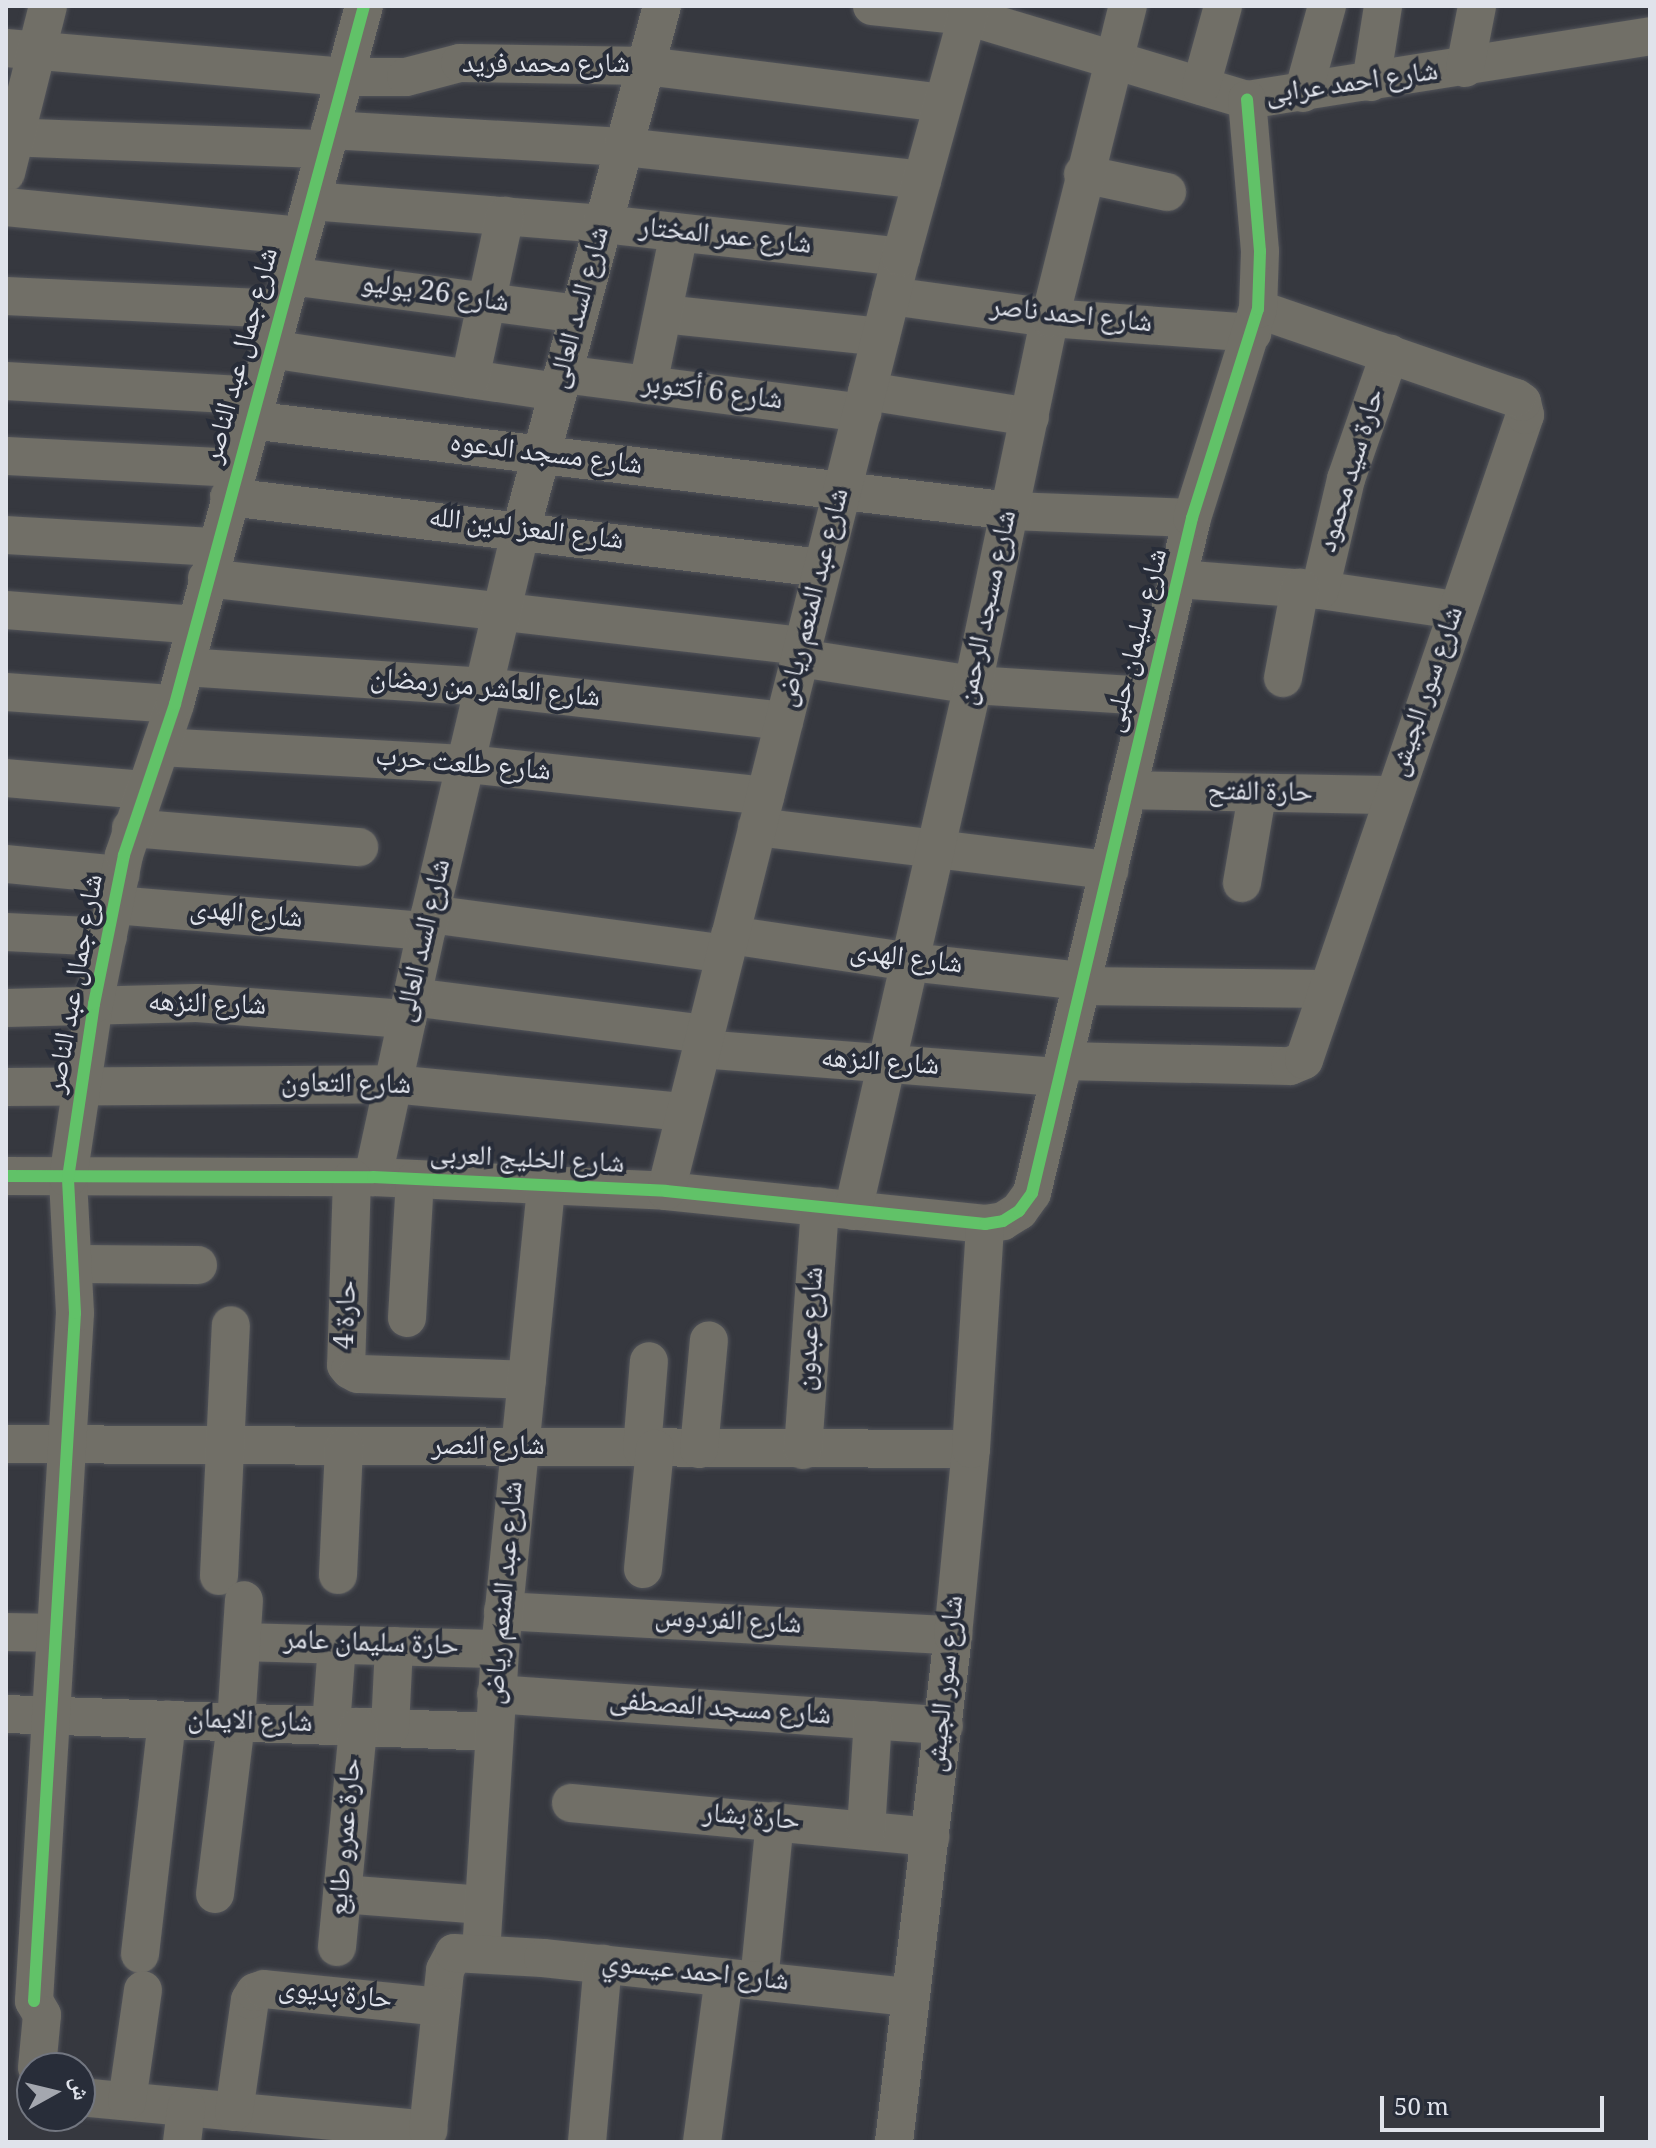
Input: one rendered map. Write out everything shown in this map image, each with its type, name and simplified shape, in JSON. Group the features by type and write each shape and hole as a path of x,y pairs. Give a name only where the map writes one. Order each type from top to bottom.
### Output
{"street":[{"path":"6,173 22,48 48,6"},
{"name":"شارع جمال عبد الناصر","path":"39,2052 42,2015 20,2000 52,1716 65,1444 75,1313 68,1178 94,1004 131,828 175,704 364,6"},
{"name":"شارع السد العالى","path":"363,1178 392,1084 521,530 662,6"},
{"name":"شارع احمد عرابى","path":"872,6 968,11 1247,100 1465,68 1650,36"},
{"name":"شارع مسجد الرحمن","path":"837,1209 886,1066 973,685 1050,318 1083,174 1128,6"},
{"path":"1201,86 1223,6"},
{"path":"1303,93 1327,6"},
{"path":"1371,82 1383,6"},
{"path":"1465,68 1477,6"},
{"name":"شارع عبد المنعم رياض","path":"666,1191 891,296 968,11"},
{"name":"شارع محمد فريد","path":"22,48 345,77 406,77 460,63 646,66 943,103"},
{"name":"شارع سليمان حلبى","path":"1032,1193 1192,518 1255,321 1260,251 1247,100"},
{"path":"10,137 624,147 922,180"},
{"path":"1083,174 1167,192"},
{"name":"شارع عمر المختار","path":"6,207 306,218 505,216 901,257"},
{"path":"470,379 505,216"},
{"path":"648,385 679,233"},
{"name":"شارع 26 يوليو","path":"6,296 286,292 486,301 579,314"},
{"name":"شارع احمد ناصر","path":"891,296 1050,318 1255,321 1390,353 1516,398"},
{"path":"663,314 881,337"},
{"name":"شارع 6 أكتوبر","path":"270,349 470,379 648,385 1030,417"},
{"name":"حارة سيد محمود","path":"1283,678 1390,353"},
{"path":"6,381 253,408"},
{"name":"شارع سور الجيش","path":"1062,1069 1298,1064 1308,1053 1325,989 1525,415 1522,402 1516,398"},
{"name":"شارع مسجد الدعوه","path":"253,408 541,455 842,493 1011,511 1192,518"},
{"name":"شارع المعز لدين الله","path":"6,456 233,482 521,530 822,568"},
{"path":"6,535 211,562 504,612 801,652 973,685 1148,696"},
{"path":"1178,579 1310,589 1456,610"},
{"path":"6,610 195,625"},
{"name":"شارع العاشر من رمضان","path":"185,667 485,687 784,721"},
{"path":"6,692 175,704"},
{"name":"شارع طلعت حرب","path":"161,747 467,764 761,811 935,850 1109,870"},
{"path":"6,778 144,790"},
{"name":"حارة الفتح","path":"1127,790 1257,795 1392,795"},
{"path":"1242,883 1257,795"},
{"path":"131,828 359,847"},
{"path":"6,864 114,906"},
{"name":"شارع الهدى","path":"6,932 114,906 428,922 727,944 1082,983 1325,989"},
{"name":"شارع النزهه","path":"6,1008 197,1003 410,1008 886,1066 1062,1069"},
{"name":"شارع التعاون","path":"6,1087 392,1084 685,1112"},
{"name":"شارع الخليج العربى","path":"6,1176 363,1178 666,1191 985,1224 1003,1221 1019,1211 1032,1193"},
{"name":"حارة 4","path":"363,1178 346,1365 350,1370 358,1374 527,1380"},
{"path":"407,1318 415,1180"},
{"name":"شارع عبد المنعم رياض","path":"481,1953 503,1611 546,1186"},
{"name":"شارع عبدون","path":"803,1450 837,1209"},
{"name":"شارع سور الجيش","path":"894,2142 953,1635 971,1449 985,1224"},
{"path":"73,1264 198,1265"},
{"name":"حارة سليمان عامر","path":"215,1894 236,1723 242,1642 231,1588 226,1446 231,1325"},
{"path":"699,1449 709,1340"},
{"path":"643,1569 649,1449 649,1361"},
{"name":"شارع النصر","path":"6,1444 971,1449"},
{"path":"338,1575 344,1447"},
{"name":"شارع الفردوس","path":"503,1611 953,1635"},
{"path":"6,1632 56,1633"},
{"name":"حارة سليمان عامر","path":"242,1642 500,1649"},
{"path":"337,1645 360,1727"},
{"path":"360,1727 394,1646"},
{"name":"شارع مسجد المصطفى","path":"496,1694 944,1725"},
{"name":"شارع الايمان","path":"6,1714 494,1732"},
{"path":"127,2101 167,1720"},
{"path":"866,1830 873,1720"},
{"name":"حارة عمرو طايع","path":"337,1947 360,1727"},
{"name":"حارة بشار","path":"571,1803 930,1837"},
{"path":"702,2142 775,1821"},
{"path":"342,1894 483,1905"},
{"path":"96,2098 127,2101 184,2125 234,2112 428,2130 448,1959 454,1953 481,1953"},
{"name":"شارع احمد عيسوي","path":"481,1953 909,1997"},
{"path":"587,2142 603,1964"},
{"name":"حارة بديوى","path":"234,2112 250,2000 255,1992 264,1989 441,2007"}],"cycle path":[{"path":"34,2001 75,1313 68,1178 94,1004 124,855 175,704 364,6"},
{"path":"6,1176 373,1177 666,1191 985,1224 1003,1221 1019,1211 1032,1193 1192,518 1258,309 1260,251 1247,100"}]}
